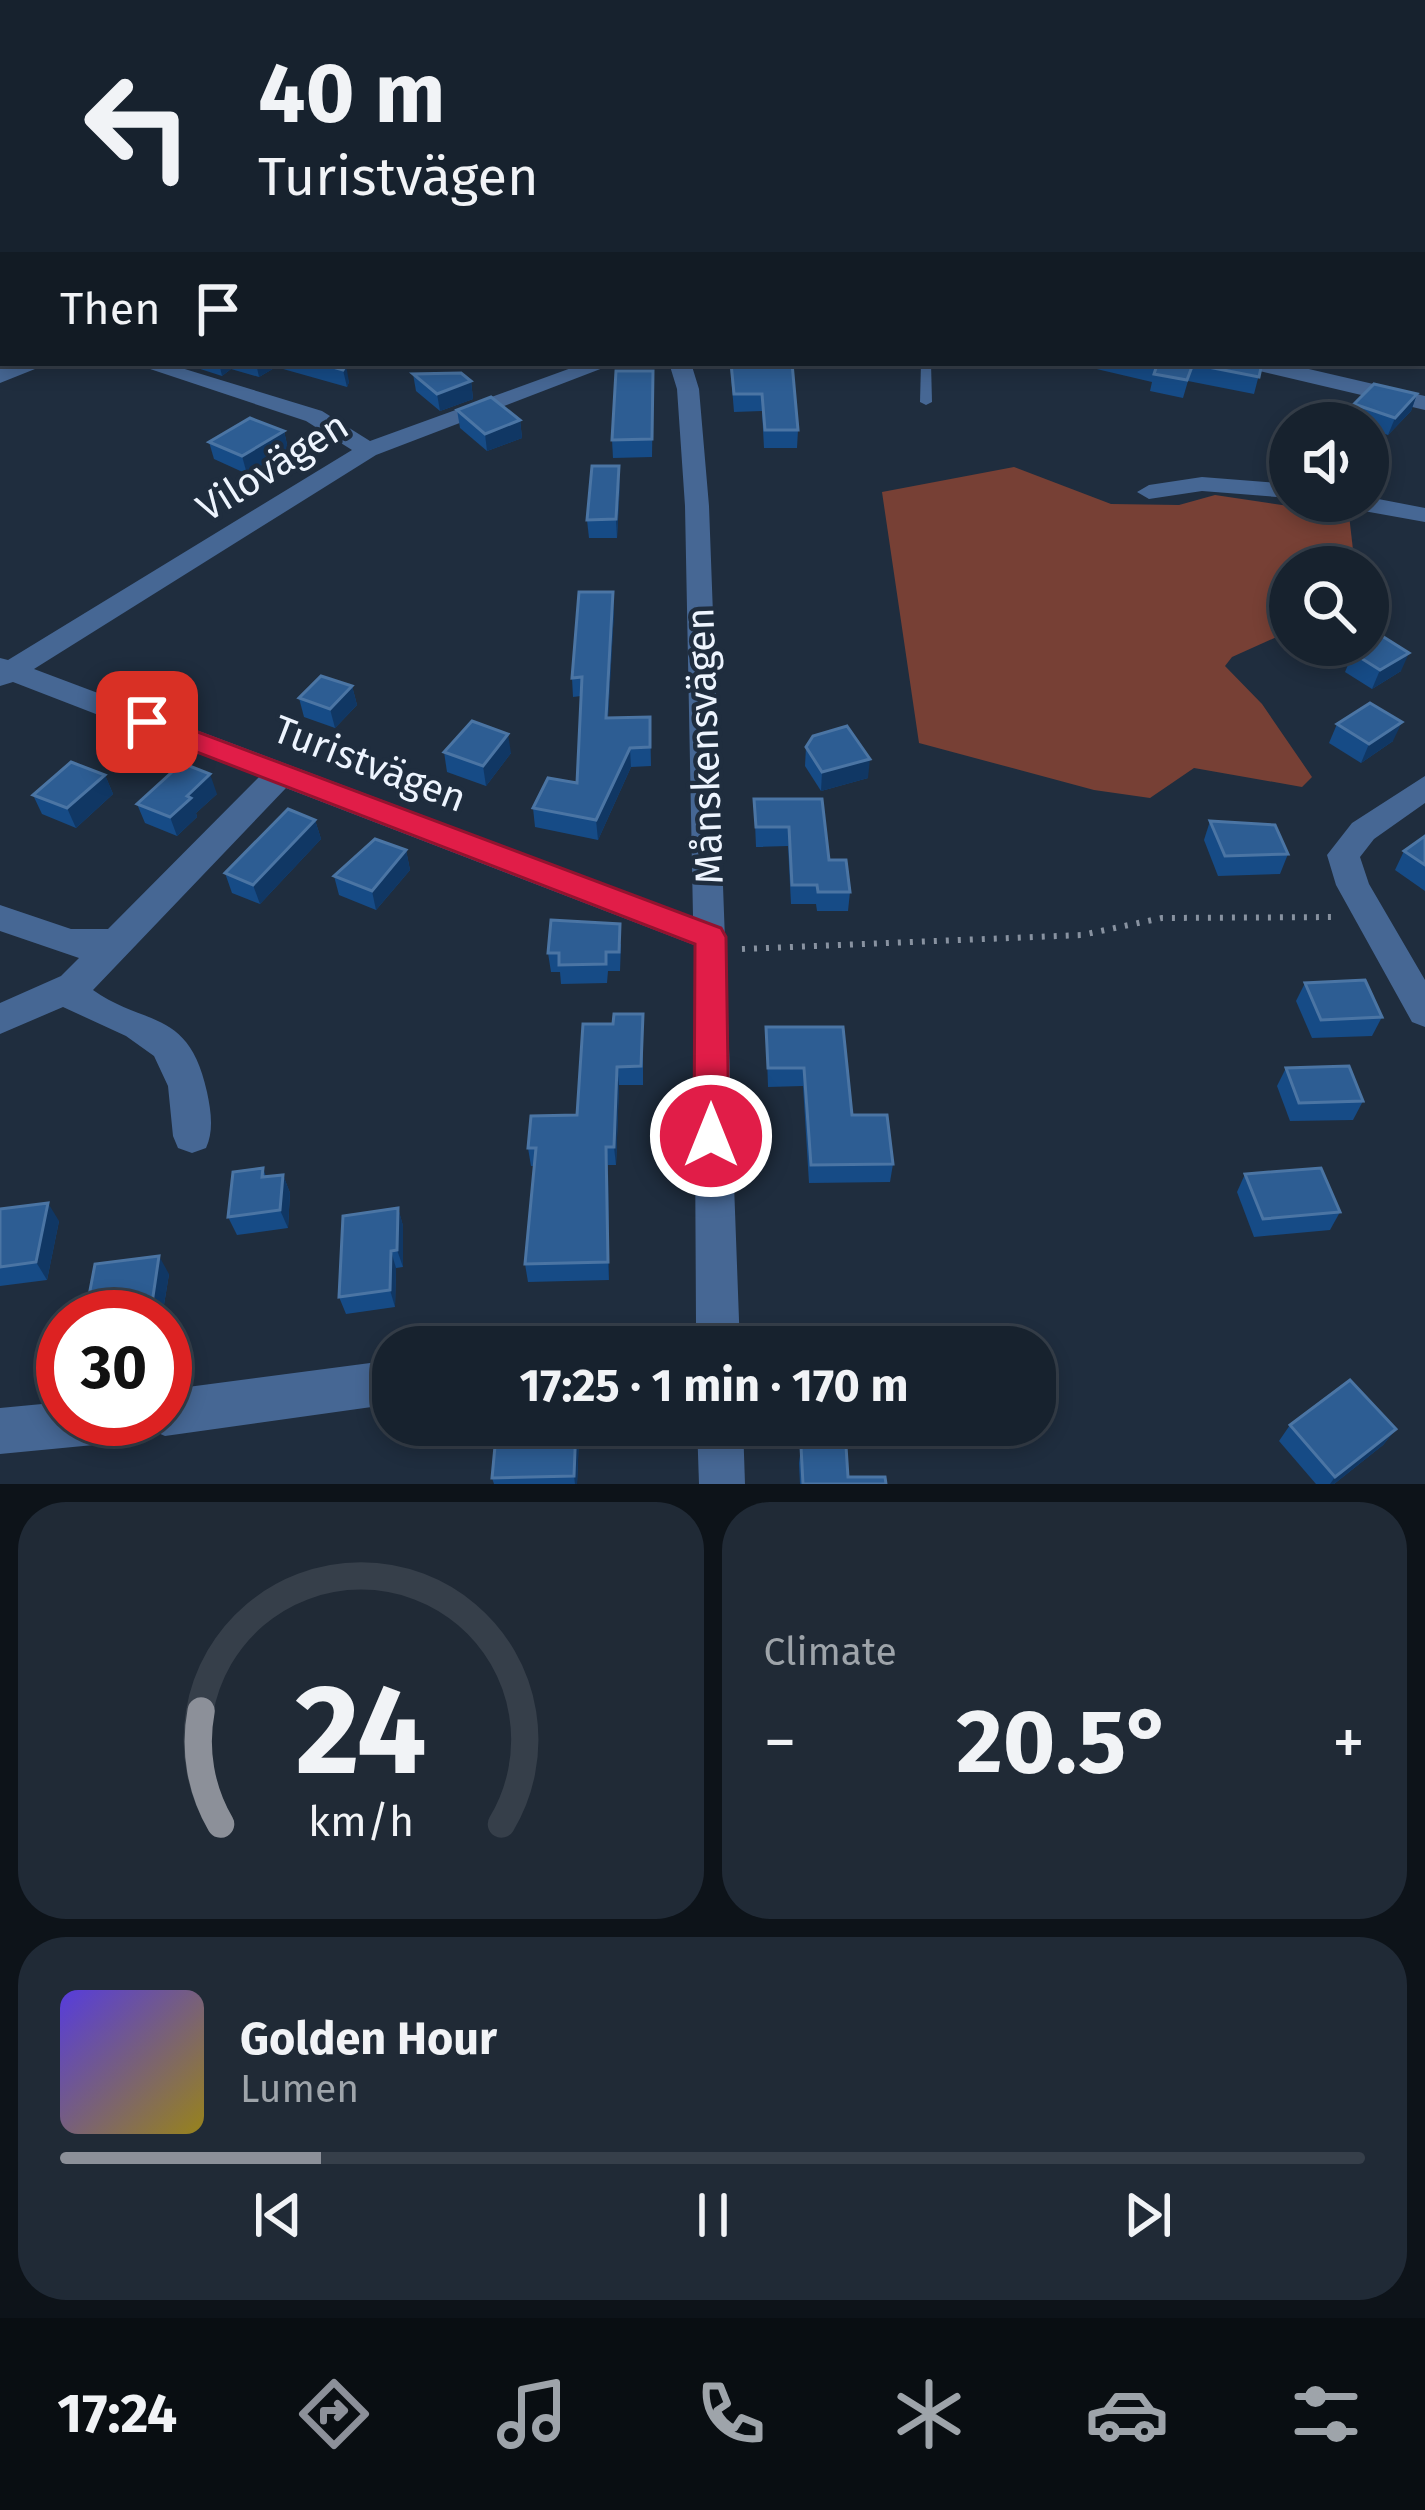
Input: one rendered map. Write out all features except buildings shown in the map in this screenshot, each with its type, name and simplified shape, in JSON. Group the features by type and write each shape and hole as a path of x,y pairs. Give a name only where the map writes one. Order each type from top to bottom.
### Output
{"street":[{"path":"0,376 30,366"},
{"path":"153,366 314,416 368,450"},
{"name":"Vilovägen","path":"4,672 368,450 597,366"},
{"name":"Månskensvägen","path":"681,366 688,389 697,506 711,943 707,1326"},
{"path":"1268,366 1425,403"},
{"path":"1149,492 1202,484 1269,489"},
{"path":"1389,509 1425,515"},
{"name":"Turistvägen","path":"4,672 711,943"},
{"path":"0,1019 74,986 280,774"},
{"path":"1425,788 1363,831 1343,854 1353,885 1425,1012"},
{"path":"0,918 20,921 78,948 118,941"},
{"path":"74,986 78,1000 138,1025 166,1043 184,1069 192,1136"},
{"path":"192,1409 372,1385"},
{"path":"0,1432 36,1428"},
{"path":"721,1446 722,1484"}],"lane":[{"path":"926,366 926,401"}],"path":[{"path":"711,943 1082,935 1162,918 1372,916"}],"shaded area":[{"path":"1014,467 1111,504 1179,505 1215,495 1269,503 1269,522 1350,522 1353,546 1269,546 1269,640 1232,657 1225,666 1262,704 1312,777 1302,787 1194,768 1150,798 1094,790 919,743 882,492"}],"route":[{"path":"147,722 710,937 711,1136"}]}
